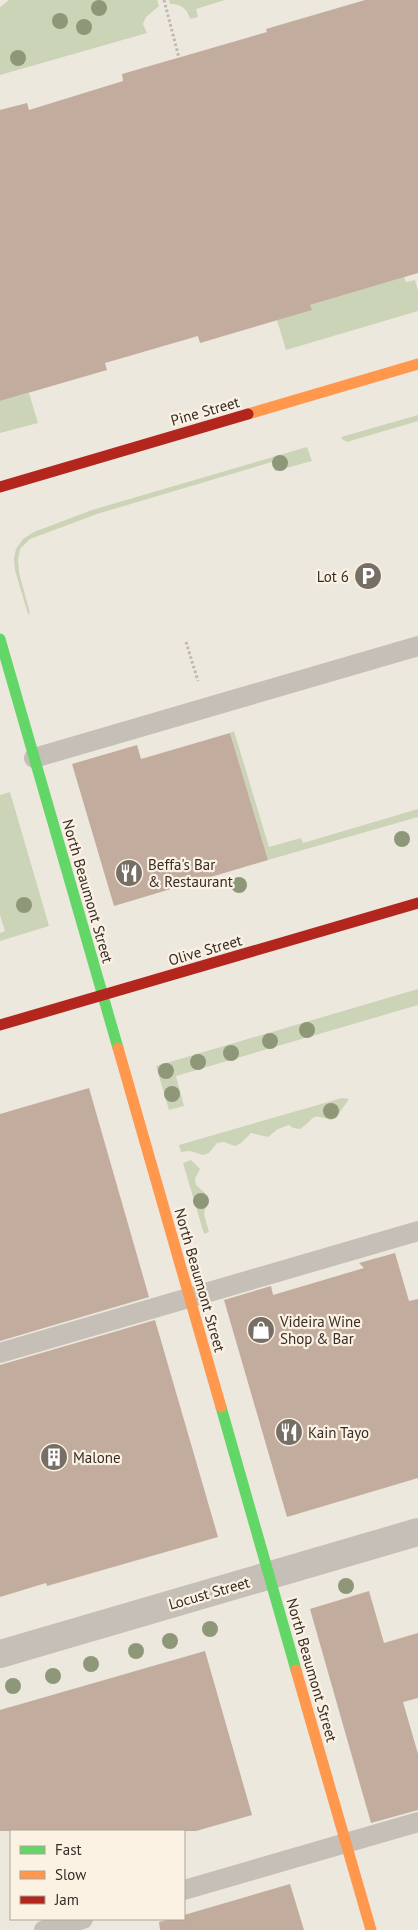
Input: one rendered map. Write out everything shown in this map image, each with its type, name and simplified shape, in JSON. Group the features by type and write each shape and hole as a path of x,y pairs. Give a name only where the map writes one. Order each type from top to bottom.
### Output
{"street":[{"name":"Pine Street","path":"0,487 418,364"},
{"name":"North Beaumont Street","path":"0,639 371,1930"},
{"name":"Olive Street","path":"0,1025 418,903"},
{"name":"Locust Street","path":"0,1654 418,1532"}],"lane":[{"path":"34,758 418,646"},
{"path":"0,1353 418,1231"},
{"path":"185,1890 418,1822"},
{"path":"44,1930 79,1920"}],"path":[{"path":"164,0 178,58"},
{"path":"186,642 206,708"}],"green space":[{"path":"9,0 157,0 159,6 146,17 143,24 147,33 0,75 0,7"},
{"path":"169,0 225,0 196,9 198,17 190,19 183,7 170,4"},
{"path":"404,277 406,282 415,280 418,291 418,311 286,350 277,320 311,310 310,305"},
{"path":"29,393 38,423 0,433 0,401"},
{"path":"418,415 418,421 347,442 341,437"},
{"path":"307,447 312,461 275,471 272,462 97,514 30,539 20,549 18,560 19,573 30,613 28,614 15,570 14,558 16,549 23,539 34,532 92,510"},
{"path":"234,731 269,847 301,838 303,843 418,809 418,817 268,860 230,733"},
{"path":"10,792 49,926 0,941 0,933 5,931 0,915 0,795"},
{"path":"418,989 418,1005 176,1076 184,1106 169,1110 156,1066"},
{"path":"342,1098 349,1099 336,1118 331,1120 316,1117 300,1129 289,1125 278,1129 268,1137 251,1133 235,1146 224,1142 217,1143 209,1153 203,1155 190,1151 181,1152 179,1145"},
{"path":"191,1160 200,1169 195,1179 196,1185 205,1193 207,1200 204,1214 209,1232 204,1234 183,1163"}],"building":[{"path":"365,0 418,0 418,273 310,305 312,310 200,343 198,336 105,363 107,370 0,401 0,110 27,103 29,110 123,81 122,74 267,32 266,29"},
{"path":"230,733 268,860 114,906 72,764 137,745 141,759"},
{"path":"89,1088 149,1297 0,1341 0,1114"},
{"path":"395,1253 409,1301 418,1299 418,1478 287,1517 224,1300 271,1286 273,1295 364,1268 359,1263"},
{"name":"Malone","path":"155,1320 218,1537 47,1586 46,1583 0,1597 0,1365"},
{"path":"369,1591 384,1643 418,1633 418,1698 403,1702 418,1754 418,1810 371,1823 310,1609"},
{"path":"205,1651 252,1815 196,1831 0,1831 0,1710"},
{"path":"290,1884 304,1930 160,1930 159,1922 185,1920 185,1915"}],"traffic: fast":[{"path":"0,639 118,1048"},
{"path":"221,1407 296,1670"}],"traffic: slow":[{"path":"248,414 418,364"},
{"path":"118,1048 221,1407"},
{"path":"296,1670 371,1930"}],"traffic: jam":[{"path":"0,487 248,414"},
{"path":"0,1025 418,903"}],"place":[{"name":"Lot 6","path":"368,576"},
{"name":"Beffa's Bar & Restaurant","path":"129,873"},
{"name":"Videira Wine Shop & Bar","path":"261,1330"},
{"name":"Kain Tayo","path":"289,1432"},
{"name":"Malone","path":"54,1457"}]}
